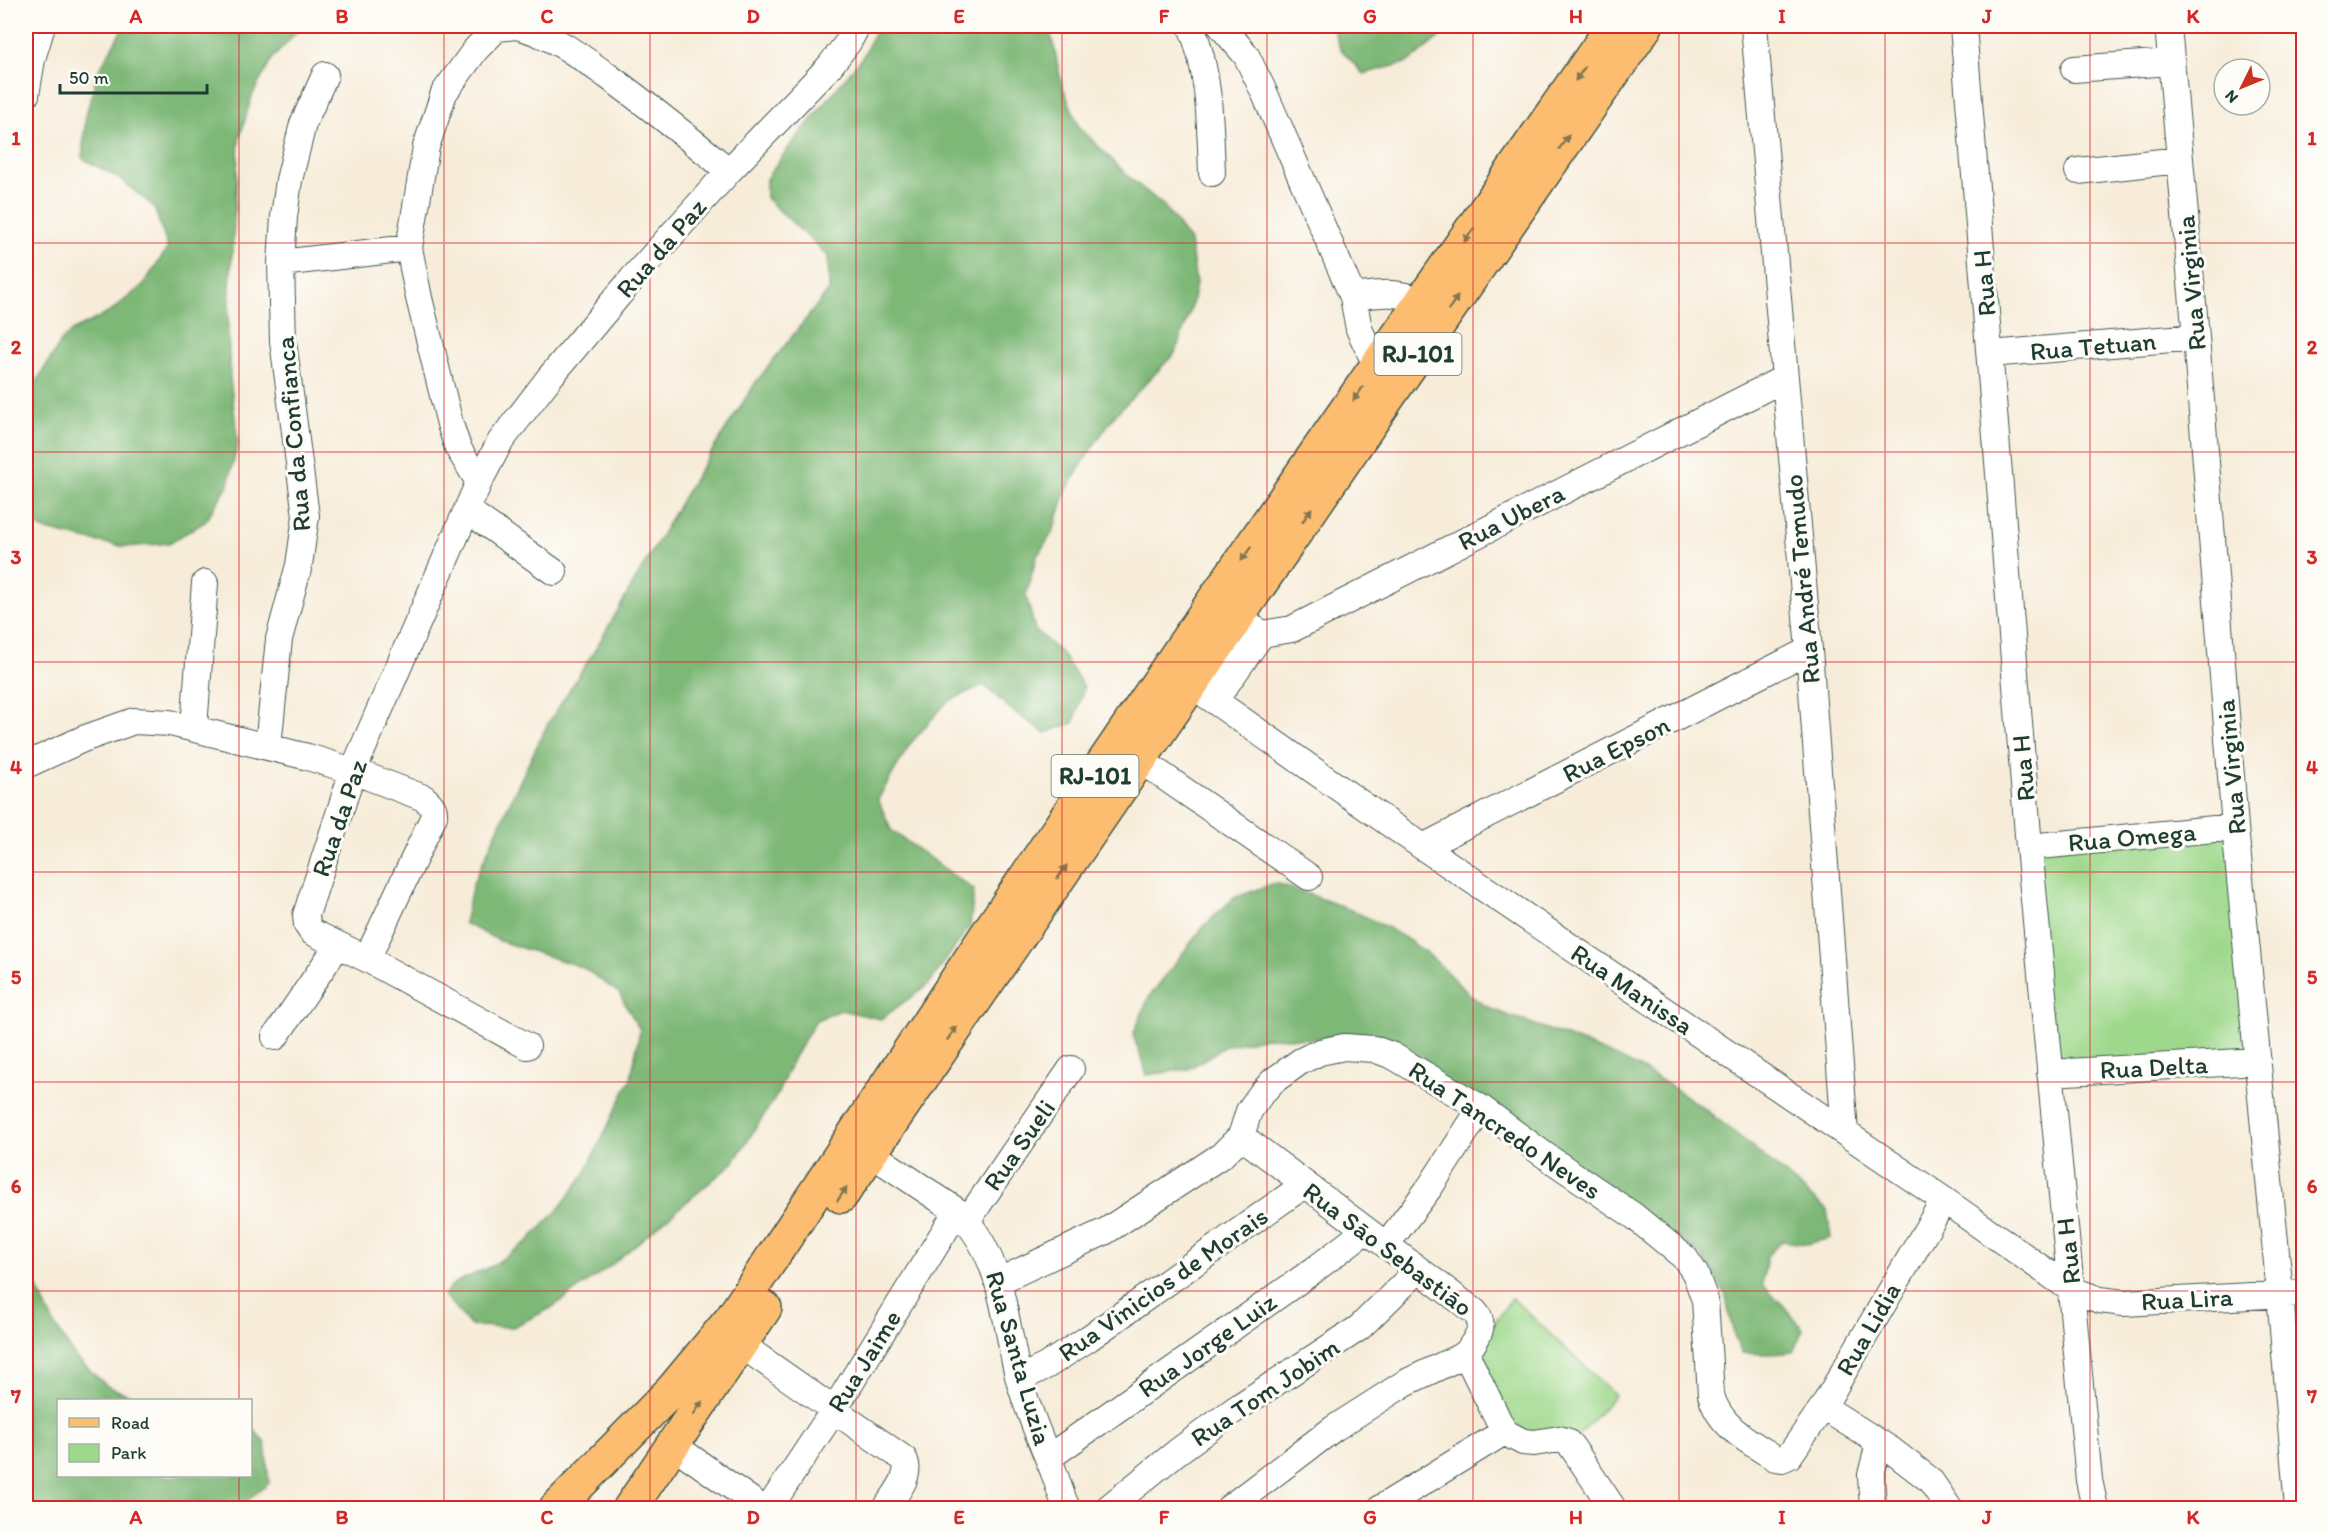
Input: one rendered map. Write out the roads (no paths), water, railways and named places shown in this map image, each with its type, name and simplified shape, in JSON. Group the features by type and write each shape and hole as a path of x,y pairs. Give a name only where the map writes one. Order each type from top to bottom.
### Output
{"main road":[{"name":"RJ-101","path":"556,1509 672,1390 732,1318 983,940 1216,597 1613,26"},
{"name":"RJ-101","path":"630,1509 870,1153 1140,760 1204,693 1646,26"}],"street":[{"path":"26,95 32,59 42,26"},
{"path":"479,482 458,448 450,424 409,248 426,147 444,93 476,49 510,26 534,30 579,56 654,109 729,171"},
{"name":"Rua da Paz","path":"527,1046 367,959 312,932 307,925 306,915 353,771 479,482 501,442 543,385 633,278 729,171 829,67 849,41 857,26"},
{"path":"1191,26 1202,60 1209,111 1212,173"},
{"path":"1221,26 1246,55 1353,297 1359,329 1377,367"},
{"name":"Rua André Temudo","path":"1754,26 1809,650 1845,1133"},
{"name":"Rua H","path":"1963,26 2029,847 2089,1480 2095,1509"},
{"name":"Rua Virginia","path":"2168,26 2196,337 2235,827 2258,1060 2292,1294 2298,1509"},
{"path":"2074,69 2171,62"},
{"name":"Rua da Confianca","path":"268,746 279,639 299,565 306,516 283,341 281,263 284,217 289,180 303,124 325,75"},
{"path":"2078,171 2180,160"},
{"path":"281,263 409,248"},
{"path":"1353,297 1400,293 1423,301"},
{"name":"Rua Tetuan","path":"1990,354 2196,337"},
{"name":"Rua Ubera","path":"1250,625 1292,629 1785,378"},
{"path":"467,510 554,572"},
{"path":"194,727 205,583"},
{"name":"Rua Epson","path":"1423,847 1809,650"},
{"name":"Rua Manissa","path":"1204,693 1423,847 1944,1200 2072,1290"},
{"path":"26,765 83,739 134,721 170,723 268,746 353,771 423,798 431,804 434,811 431,824 367,959"},
{"path":"1140,760 1309,877"},
{"name":"Rua Omega","path":"2029,847 2235,827"},
{"path":"275,1037 338,945"},
{"name":"Rua Tancredo Neves","path":"999,1281 1106,1231 1222,1155 1240,1136 1249,1111 1274,1082 1301,1061 1320,1052 1344,1047 1374,1049 1393,1056 1480,1108 1634,1216 1685,1258 1695,1273 1705,1300 1711,1395 1719,1416 1730,1427 1774,1458 1782,1459 1789,1456"},
{"name":"Rua Delta","path":"2050,1073 2258,1060"},
{"name":"Rua Sueli","path":"962,1216 1071,1069"},
{"name":"Rua Jorge Luiz","path":"1048,1458 1314,1270 1376,1238 1430,1187 1480,1108"},
{"name":"Rua Sāo Sebastiāo","path":"1240,1136 1481,1318 1482,1325 1466,1354 1504,1432"},
{"name":"Rua Santa Luzia","path":"870,1153 962,1216 992,1262 999,1281 1019,1379 1031,1418 1067,1509"},
{"name":"Rua Vinicios de Morais","path":"1019,1379 1046,1366 1089,1338 1304,1185"},
{"name":"Rua Lidia","path":"1789,1456 1822,1407 1944,1200"},
{"name":"Rua Jaime","path":"769,1509 962,1216"},
{"name":"Rua Tom Jobim","path":"1108,1509 1160,1465 1229,1414 1359,1328 1418,1270"},
{"name":"Rua Lira","path":"2072,1290 2100,1300 2124,1303 2292,1294"},
{"path":"740,1344 903,1459 908,1466 903,1481 886,1509"},
{"path":"1230,1509 1333,1429 1405,1383 1466,1354"},
{"path":"1822,1407 1879,1443 1930,1480 1949,1509"},
{"path":"1381,1509 1504,1432 1523,1442 1566,1441 1613,1509"},
{"path":"1873,1509 1871,1475 1879,1443"},
{"path":"673,1445 762,1509"}]}
